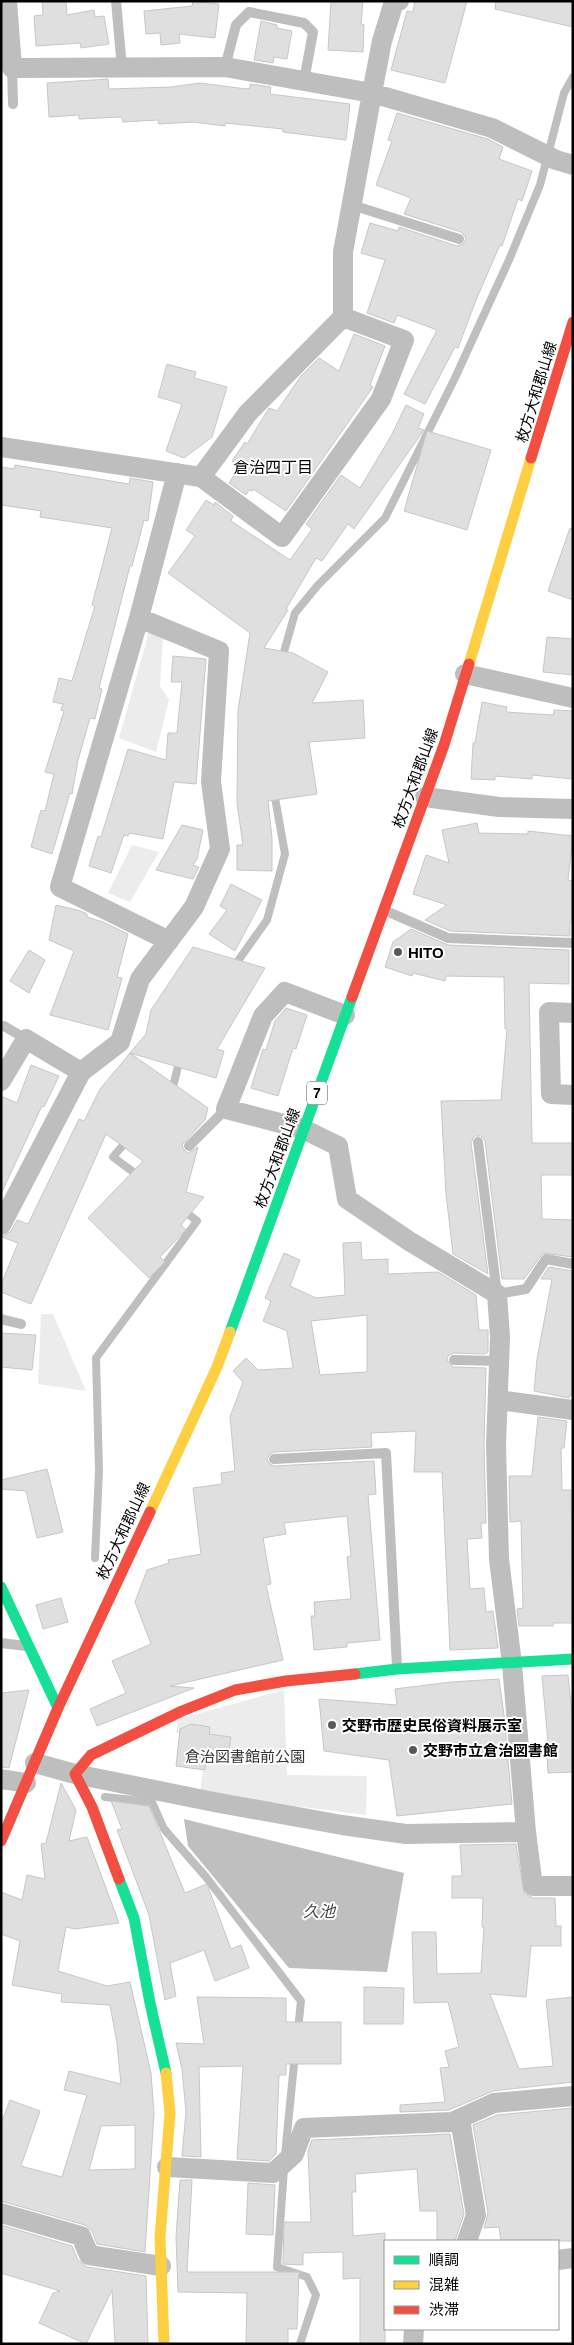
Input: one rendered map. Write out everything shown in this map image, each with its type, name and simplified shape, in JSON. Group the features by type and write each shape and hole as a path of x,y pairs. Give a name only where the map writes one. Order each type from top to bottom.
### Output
{"main road":[{"name":"枚方大和郡山線","path":"1,1841 58,1708 216,1367 444,745 573,322"},
{"path":"1,1588 58,1708"},
{"path":"164,2344 160,2236 170,2112 166,2070 150,2003 134,1918 92,1807 75,1774 91,1756 182,1711 235,1690 286,1681 397,1669 512,1664 554,1658 573,1659"}],"street":[{"path":"7,1 12,68 225,67 372,93 492,128 557,159"},
{"path":"201,477 248,413 343,317 343,252 382,41 395,2"},
{"path":"1,447 201,477 282,536 381,399 404,340 343,317"},
{"path":"168,941 60,887 139,618 177,473"},
{"path":"1,1225 81,1072 120,1042 140,979 194,907 220,849 211,782 219,651 139,618"},
{"path":"465,674 573,698"},
{"path":"425,797 499,807 573,809"},
{"path":"345,1015 285,992 262,1016 226,1109 303,1129 338,1146 347,1199 409,1241 497,1294 500,1361 496,1445 499,1559 512,1664 526,1832 533,1886 573,1886"},
{"path":"573,1013 548,1012 551,1094 573,1095"},
{"path":"1,1082 26,1039 81,1072"},
{"path":"499,1400 573,1410"},
{"path":"35,1763 75,1774 242,1808 406,1834 526,1832"},
{"path":"1,1779 26,1783"},
{"path":"167,2167 273,2173 294,2154 304,2128 452,2122 494,2103 573,2096"},
{"path":"460,2119 476,2214 467,2240"},
{"path":"1,2214 81,2236 88,2255 161,2266"},
{"path":"559,2260 573,2258"},
{"path":"413,2344 414,2330"}],"lane":[{"path":"116,1 122,68"},
{"path":"225,67 236,24 249,12 304,23 313,32 304,81"},
{"path":"12,68 13,104"},
{"path":"352,205 459,239"},
{"path":"384,910 448,938 573,943"},
{"path":"4,1026 26,1039"},
{"path":"189,1146 226,1109"},
{"path":"478,1142 497,1294 526,1289 546,1259 573,1264"},
{"path":"1,1319 21,1324"},
{"path":"454,1360 500,1361"},
{"path":"274,1459 386,1453 397,1669"},
{"path":"1,1643 29,1646"}],"green space":[{"path":"149,632 163,634 160,686 169,700 156,752 119,738"},
{"path":"132,845 159,852 130,902 108,893"},
{"path":"41,1314 53,1314 86,1391 38,1384"},
{"name":"倉治図書館前公園","path":"284,1690 287,1775 367,1776 366,1815 200,1794 207,1736 176,1733 178,1719"}],"water":[{"name":"久池","path":"184,1819 404,1873 387,1972 289,1968 188,1846"}],"building":[{"path":"42,1 66,1 67,15 94,10 95,17 104,16 109,44 81,48 80,43 36,46 34,16 43,15"},
{"path":"193,1 219,4 215,38 179,34 180,43 161,45 160,33 146,34 144,11 192,6"},
{"path":"331,1 363,1 361,24 364,25 363,52 328,50"},
{"path":"415,1 467,1 445,83 391,70 407,11 413,12"},
{"path":"496,1 573,1 573,27 495,9"},
{"path":"261,21 277,25 277,28 292,31 287,59 274,57 273,63 254,60"},
{"path":"108,79 109,89 171,87 200,83 246,89 250,88 250,84 271,87 270,94 350,104 346,140 283,132 283,129 225,123 225,126 193,122 159,124 158,120 123,122 122,117 79,119 79,115 49,117 47,83"},
{"path":"397,113 488,139 503,147 499,159 532,171 522,201 518,199 502,246 500,245 476,300 458,348 455,347 425,404 404,394 437,330 397,315 394,323 367,313 385,260 361,253 370,223 398,231 399,227 457,246 463,244 466,238 461,232 404,214 411,198 376,185 392,141 388,140"},
{"path":"354,334 385,346 370,385 373,387 286,511 253,489 252,491 249,490 246,495 229,483 240,466 232,461 245,442 247,444 269,408 277,411 301,376 319,358 339,371"},
{"path":"167,364 196,372 194,378 227,387 212,437 184,458 166,451 182,404 158,397"},
{"path":"406,405 424,414 418,428 424,430 354,529 348,524 322,561 316,558 286,609 288,610 264,648 293,653 328,672 312,703 363,700 365,738 309,742 317,794 268,801 272,837 272,871 237,870 237,845 243,845 237,803 238,711 250,633 168,573 195,536 186,530 206,500 214,505 215,502 233,516 231,521 290,560 312,529 306,524 341,475 360,488 391,436"},
{"path":"427,431 491,450 467,530 404,511"},
{"path":"15,465 129,484 130,478 153,482 148,521 144,520 132,566 130,566 99,688 102,689 95,719 90,718 78,760 72,794 70,793 52,854 31,847 41,810 45,811 54,774 45,772 64,711 61,710 63,704 53,702 59,678 72,681 95,606 92,605 112,528 40,517 41,511 1,505 1,467 14,469"},
{"path":"570,528 573,529 573,600 548,591"},
{"path":"547,637 573,639 573,675 543,672"},
{"path":"173,656 206,659 196,784 174,782 163,839 129,833 128,836 124,835 111,873 89,866 98,836 101,837 128,749 166,760 168,733 177,733 182,682 171,682"},
{"path":"482,702 507,707 506,712 553,715 554,710 573,711 573,779 532,775 532,779 495,776 495,780 471,779 473,743 475,743"},
{"path":"477,823 479,833 528,834 528,831 573,836 568,880 573,881 573,923 570,923 570,936 450,931 425,920 447,905 413,894 426,855 449,863 442,830"},
{"path":"182,825 203,830 197,859 193,865 199,867 193,879 156,870"},
{"path":"231,884 262,900 235,951 209,934 227,910 220,906"},
{"path":"56,905 81,911 87,914 87,917 103,922 128,934 117,977 122,978 108,1030 50,1015 74,951 49,940"},
{"path":"411,929 448,945 569,950 569,984 529,983 532,1143 573,1143 573,1175 541,1175 542,1219 573,1220 573,1257 543,1253 524,1279 502,1279 485,1141 481,1136 474,1136 471,1143 488,1274 453,1254 446,1194 441,1101 501,1100 507,1029 505,1029 504,977 446,976 445,981 413,973 412,976 385,967 393,942"},
{"path":"193,947 265,968 217,1049 224,1051 216,1078 130,1053 146,1034 151,1010"},
{"path":"29,950 45,960 29,993 10,981"},
{"path":"286,1008 307,1015 296,1049 293,1048 278,1096 251,1088 263,1049 266,1050 275,1021"},
{"path":"130,1053 208,1108 205,1120 182,1145 188,1153 198,1147 186,1192 204,1197 181,1225 186,1230 160,1257 165,1262 149,1278 88,1218 143,1161 106,1134 31,1304 1,1292 1,1285 18,1243 2,1237 11,1231 17,1220 28,1224 79,1119 84,1121 100,1089"},
{"path":"31,1065 59,1076 44,1107 42,1106 1,1194 1,1096 17,1103"},
{"path":"361,1242 362,1260 388,1259 388,1274 438,1272 476,1295 479,1330 488,1330 488,1352 485,1354 454,1353 448,1356 447,1360 453,1367 486,1368 484,1445 486,1523 481,1523 482,1538 467,1539 470,1589 484,1588 486,1612 493,1611 498,1648 450,1650 442,1472 414,1472 416,1431 371,1433 372,1447 274,1452 267,1459 274,1466 374,1461 376,1494 368,1495 380,1640 347,1643 347,1647 314,1650 311,1616 315,1616 314,1602 351,1599 347,1557 351,1556 347,1516 284,1523 286,1534 263,1538 271,1584 266,1585 283,1660 170,1686 194,1688 97,1726 90,1709 126,1693 112,1661 151,1644 135,1602 147,1570 169,1563 168,1560 201,1554 193,1488 222,1484 221,1473 235,1471 230,1417 243,1382 233,1371 246,1358 258,1370 293,1368 287,1331 263,1321 271,1301 265,1298 284,1253 300,1260 290,1286 316,1298 345,1295 343,1243","holes":["367,1315 367,1372 320,1375 311,1321"]},
{"path":"549,1267 573,1271 573,1395 570,1395 569,1398 534,1391 537,1359 552,1279 541,1279"},
{"path":"1,1333 36,1335 32,1370 1,1367"},
{"path":"538,1417 567,1421 564,1448 561,1448 562,1490 571,1490 573,1623 553,1623 553,1626 519,1626 517,1609 523,1608 521,1521 510,1522 509,1476 532,1476"},
{"path":"47,1469 63,1532 37,1538 26,1491 1,1489 1,1480"},
{"path":"61,1598 68,1622 43,1629 36,1605"},
{"path":"568,1675 573,1724 573,1772 548,1773 547,1753 549,1753 542,1676"},
{"path":"499,1679 512,1804 397,1816 389,1760 324,1751 319,1699 397,1705 395,1689 451,1682"},
{"path":"29,1690 9,1768 1,1767 1,1693"},
{"path":"191,1724 210,1727 209,1734 231,1737 227,1762 206,1759 205,1770 176,1766 180,1729"},
{"path":"61,1783 76,1810 69,1841 87,1837 119,1923 75,1929 66,1927 58,1971 107,1986 130,1982 151,2073 154,2113 145,2252 97,2244 92,2231 85,2225 1,2201 1,2124 10,2100 40,2111 21,2166 62,2177 87,2095 64,2090 69,2071 121,2084 117,2043 110,2005 61,2002 62,1994 12,1985 20,1941 1,1934 1,1892 22,1900 27,1875 45,1879 41,1844 46,1843","holes":["135,2125 135,2169 89,2170 101,2126"]},
{"path":"111,1801 149,1806 185,1893 207,1884 231,1949 241,1945 249,1968 215,1981 204,1950 170,1963 176,1996 165,2000 149,1915 117,1830 122,1829"},
{"path":"516,1844 524,1893 533,1898 555,1898 556,1926 561,1926 561,1946 531,1946 526,1997 490,1994 519,2069 553,2066 546,2000 573,1997 573,2082 493,2091 449,2110 400,2112 400,2105 445,2102 440,2068 449,2067 445,2051 459,2047 448,2002 414,2003 412,1932 436,1932 437,1974 481,1973 484,1927 482,1927 483,1898 452,1898 452,1876 462,1876 460,1845"},
{"path":"364,1987 404,1988 403,2024 364,2024"},
{"path":"197,1997 286,1998 286,2022 341,2022 341,2064 286,2064 286,2075 279,2075 276,2154 269,2161 237,2159 243,2066 199,2067 201,2157 182,2156 186,2112 182,2069 176,2043 204,2044"},
{"path":"572,2108 573,2241 501,2240 499,2227 484,2228 488,2213 473,2125 497,2115"},
{"path":"450,2134 464,2214 455,2240 437,2240 437,2211 420,2211 417,2169 355,2174 356,2192 352,2192 353,2236 385,2233 385,2344 360,2344 360,2278 343,2279 343,2252 303,2253 303,2265 283,2264 284,2222 311,2222 308,2151 312,2140"},
{"path":"180,2180 192,2180 187,2272 299,2272 297,2329 288,2329 288,2344 246,2344 247,2293 178,2292 176,2237"},
{"path":"248,2183 275,2185 273,2235 246,2234"},
{"path":"1,2225 72,2246 78,2260 87,2267 146,2276 148,2344 115,2344 112,2290 86,2344 39,2323 53,2293 60,2291 1,2273"}],"waterway":[{"path":"282,659 295,613 318,585 385,518 454,380 509,260 540,185 564,93 573,77"},
{"path":"233,968 267,920 285,854 274,792"},
{"path":"169,1091 173,1087 180,1058"},
{"path":"129,1138 113,1157 140,1177"},
{"path":"95,1558 99,1471 96,1358 197,1221 183,1210"},
{"path":"105,1797 152,1802 164,1829 206,1877 301,2001 298,2030"},
{"path":"285,2155 295,2054"},
{"path":"284,2169 277,2267 307,2277 316,2295 300,2344"}],"traffic: fast":[{"path":"230,1332 352,997"},
{"path":"1,1587 58,1708"},
{"path":"355,1674 397,1669 573,1659"},
{"path":"119,1879 134,1918 150,2003 166,2073"}],"traffic: slow":[{"path":"469,664 531,458"},
{"path":"150,1512 217,1367 230,1332"},
{"path":"164,2344 160,2237 170,2113 166,2073"}],"traffic: jam":[{"path":"531,458 573,322"},
{"path":"352,997 444,745 469,664"},
{"path":"1,1841 58,1708 150,1512"},
{"path":"119,1879 92,1807 75,1774 91,1755 182,1711 235,1690 286,1681 355,1674"}],"place":[{"name":"HITO","path":"398,952"},
{"name":"交野市歴史民俗資料展示室","path":"332,1725"},
{"name":"交野市立倉治図書館","path":"413,1750"}],"district":[{"name":"倉治四丁目","path":"273,467"}]}
